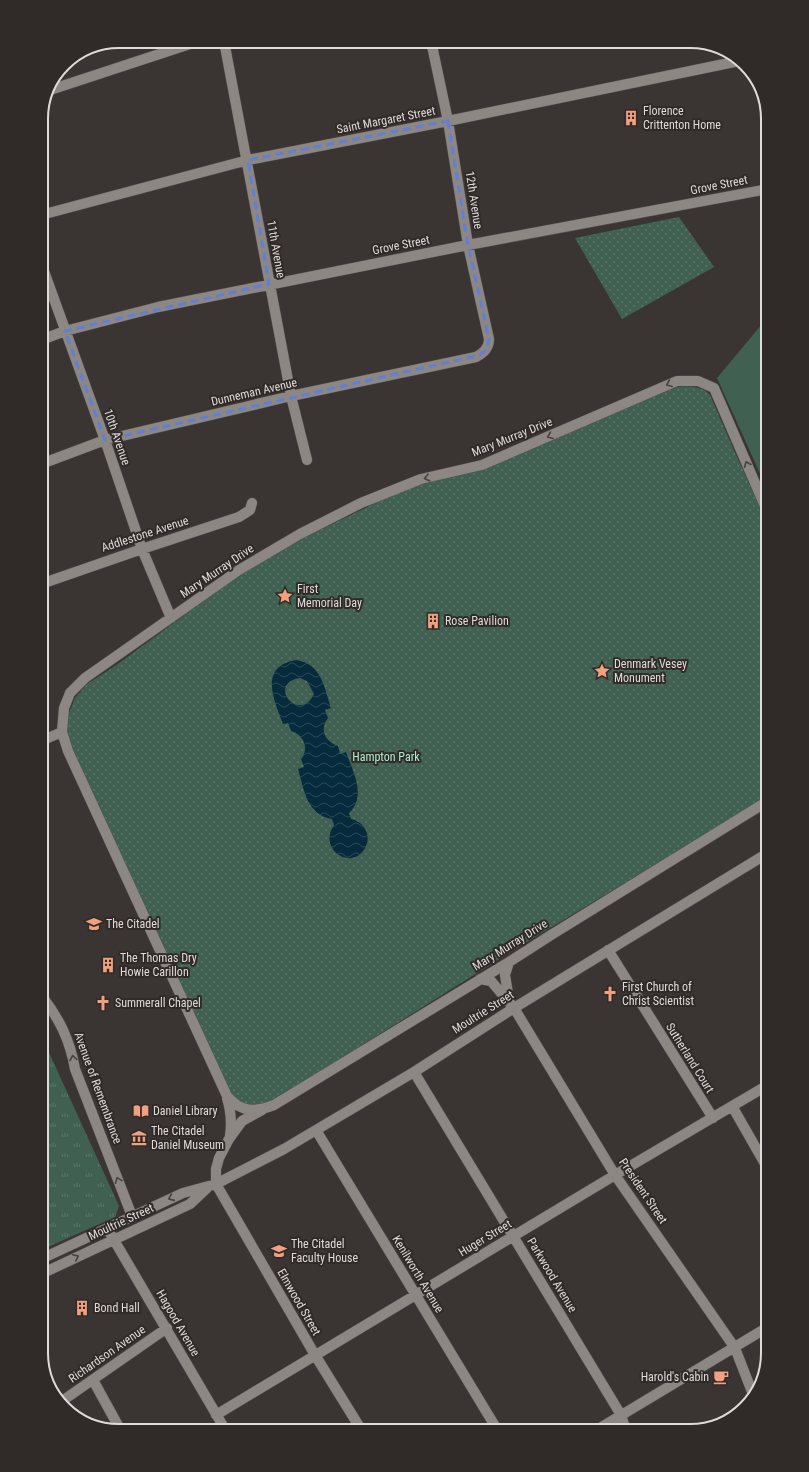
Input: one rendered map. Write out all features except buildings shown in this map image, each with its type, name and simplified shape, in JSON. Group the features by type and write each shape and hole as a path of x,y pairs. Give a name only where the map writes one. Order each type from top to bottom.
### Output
{"street":[{"path":"55,88 178,48"},
{"name":"11th Avenue","path":"225,48 248,160 269,284 291,396 307,460"},
{"name":"12th Avenue","path":"432,48 448,121 468,246 489,339 486,349 476,357"},
{"name":"Saint Margaret Street","path":"48,213 248,160 448,121 732,62"},
{"name":"Grove Street","path":"48,337 65,331 158,307 269,284 761,190"},
{"name":"10th Avenue","path":"48,283 105,440 142,548 171,618"},
{"name":"Dunneman Avenue","path":"48,461 105,440 291,396 476,357"},
{"name":"Mary Murray Drive","path":"264,1109 243,1110 235,1105 227,1096 68,752 62,732 64,708 70,693 85,678 239,570 300,534 361,503 421,479 482,464 677,381 698,381 714,388 761,497"},
{"name":"Addlestone Avenue","path":"48,582 142,548 239,517 250,510 252,503"},
{"path":"48,738 62,732"},
{"name":"Mary Murray Drive","path":"229,1139 242,1121 280,1102 761,805"},
{"name":"Moultrie Street","path":"48,1256 183,1193 212,1185 284,1149 414,1072 511,1004 608,950 761,857"},
{"name":"Sutherland Court","path":"608,950 713,1118"},
{"name":"President Street","path":"509,962 506,975 511,1004"},
{"name":"President Street","path":"480,979 491,981 511,1004 615,1175 735,1348 751,1389"},
{"name":"Avenue of Remembrance","path":"48,1005 65,1034 72,1052 75,1069 132,1216"},
{"name":"Parkwood Avenue","path":"414,1072 621,1415 624,1424"},
{"name":"Huger Street","path":"216,1414 761,1089"},
{"path":"212,1185 219,1158 229,1139 232,1125 231,1110 227,1096"},
{"path":"732,1106 761,1157"},
{"name":"Kenilworth Avenue","path":"316,1130 494,1424"},
{"name":"Moultrie Street","path":"48,1271 190,1204 212,1185"},
{"name":"Elmwood Street","path":"212,1185 358,1424"},
{"name":"Hagood Avenue","path":"107,1228 222,1424"},
{"name":"Richardson Avenue","path":"65,1399 167,1328"},
{"path":"606,1424 761,1331"},
{"path":"93,1380 117,1424"},
{"path":"614,1424 621,1415"}],"highlighted area":[{"path":"448,121 468,245 489,339 487,349 480,355 105,440 65,331 269,284 248,160"}],"green space":[{"path":"679,217 714,267 622,319 575,238"},
{"path":"761,325 761,476 717,378"},
{"name":"Hampton Park","path":"677,387 699,388 703,390 710,395 761,508 761,801 520,946 273,1101 252,1106 241,1104 229,1090 218,1071 71,745 67,734 69,713 75,698 87,684 115,666 231,581 270,556 299,540 388,497 598,419"},
{"path":"48,1050 119,1206 115,1217 48,1247"}],"water":[{"path":"296,660 305,662 317,671 324,685 331,708 325,710 328,718 324,726 325,735 333,744 338,746 340,754 346,752 355,776 358,792 354,806 349,813 351,819 359,822 366,830 368,839 365,848 359,855 352,858 345,858 333,849 330,842 330,834 334,825 332,819 324,817 317,812 312,807 305,793 298,769 304,767 301,759 305,750 304,742 299,735 291,731 288,723 283,724 273,695 273,677 277,670 284,664","holes":["300,678 307,681 314,694 308,702 301,705 294,704 289,700 286,693 286,687 290,681"]}],"place":[{"name":"Florence Crittenton Home","path":"631,118"},
{"name":"First Memorial Day","path":"285,596"},
{"name":"Rose Pavilion","path":"433,621"},
{"name":"Denmark Vesey Monument","path":"602,671"},
{"name":"The Citadel","path":"94,924"},
{"name":"The Thomas Dry Howie Carillon","path":"108,965"},
{"name":"First Church of Christ Scientist","path":"610,994"},
{"name":"Summerall Chapel","path":"103,1003"},
{"name":"Daniel Library","path":"141,1111"},
{"name":"The Citadel Daniel Museum","path":"139,1138"},
{"name":"The Citadel Faculty House","path":"279,1251"},
{"name":"Bond Hall","path":"82,1308"},
{"name":"Harold's Cabin","path":"721,1377"}]}
